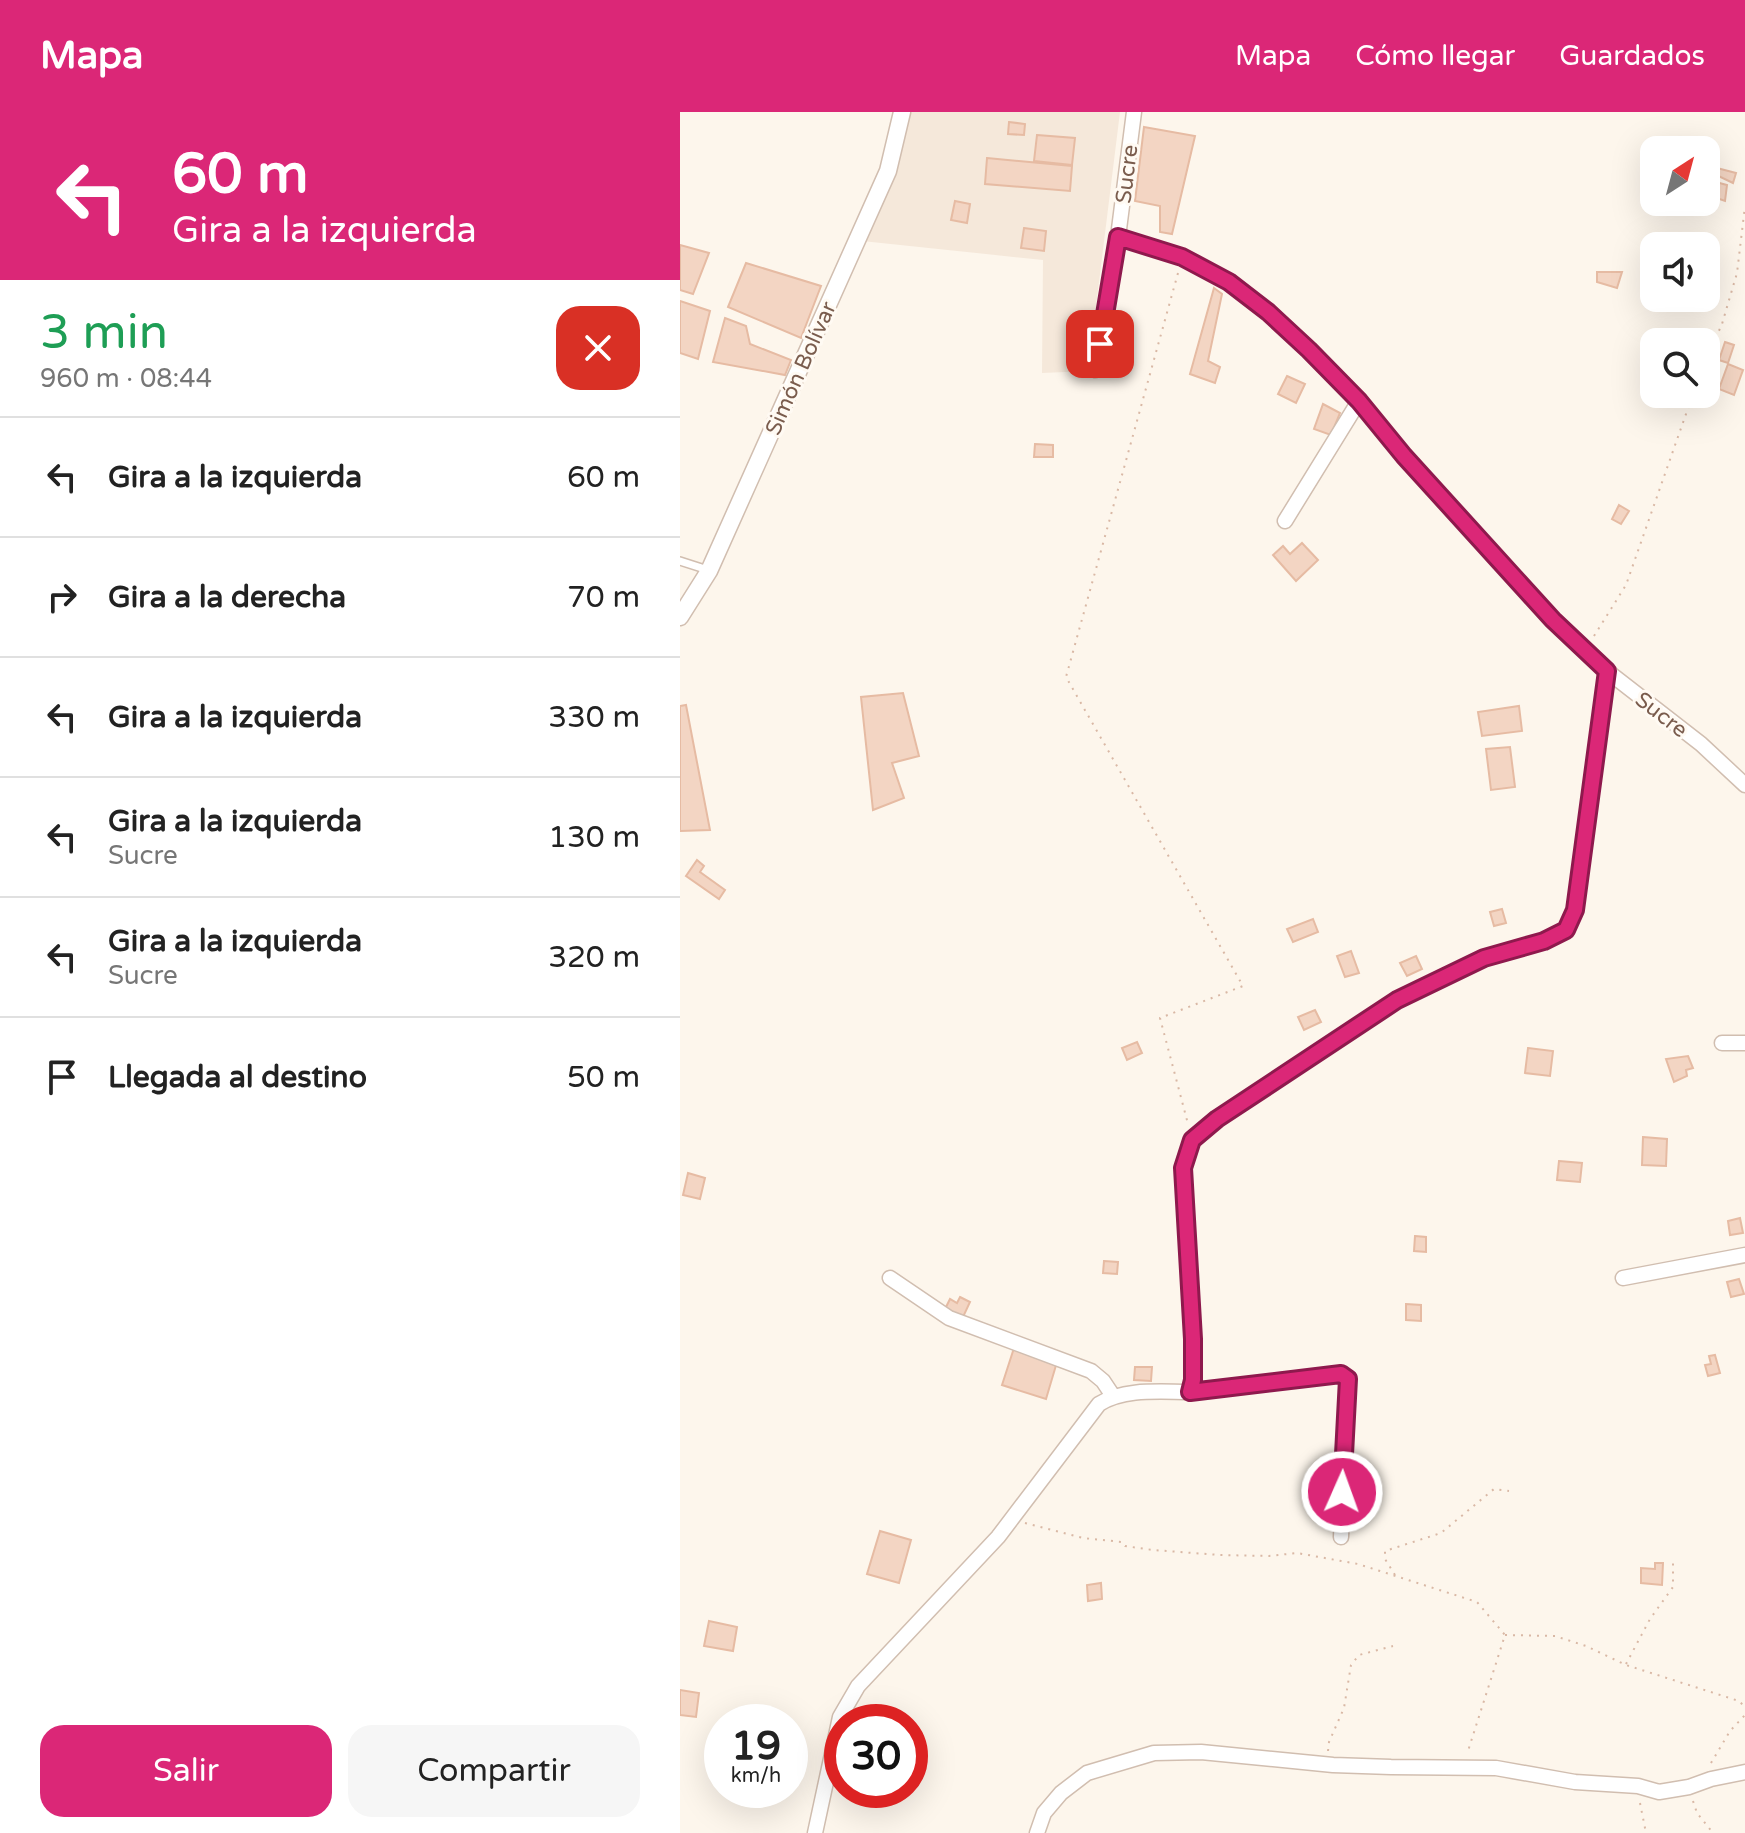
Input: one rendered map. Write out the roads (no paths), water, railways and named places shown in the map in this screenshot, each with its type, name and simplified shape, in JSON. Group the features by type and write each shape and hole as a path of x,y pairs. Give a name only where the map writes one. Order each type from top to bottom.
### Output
{"street":[{"name":"Simón Bolívar","path":"680,617 709,571 888,171 902,112"},
{"name":"Sucre","path":"1095,370 1118,237 1134,112"},
{"name":"Sucre","path":"1118,237 1182,257 1229,282 1268,312 1359,401 1404,456 1584,650 1701,744 1745,785"},
{"path":"1285,521 1359,401"},
{"path":"1190,1392 1193,1339 1183,1168 1192,1140 1217,1119 1397,1000 1484,958 1544,941 1566,930 1575,910 1607,671"},
{"path":"1722,1043 1745,1043"},
{"path":"1623,1278 1745,1255"},
{"path":"890,1278 949,1318 1091,1371 1103,1381 1113,1396"},
{"path":"815,1833 840,1717 858,1686 998,1537 1099,1404 1113,1396 1190,1392 1341,1374 1348,1379 1341,1537"},
{"path":"1037,1833 1044,1813 1061,1793 1087,1773 1154,1753 1201,1752 1391,1767 1496,1768 1575,1782 1638,1786 1659,1792 1745,1772"}],"lane":[{"path":"680,561 709,571"}]}
